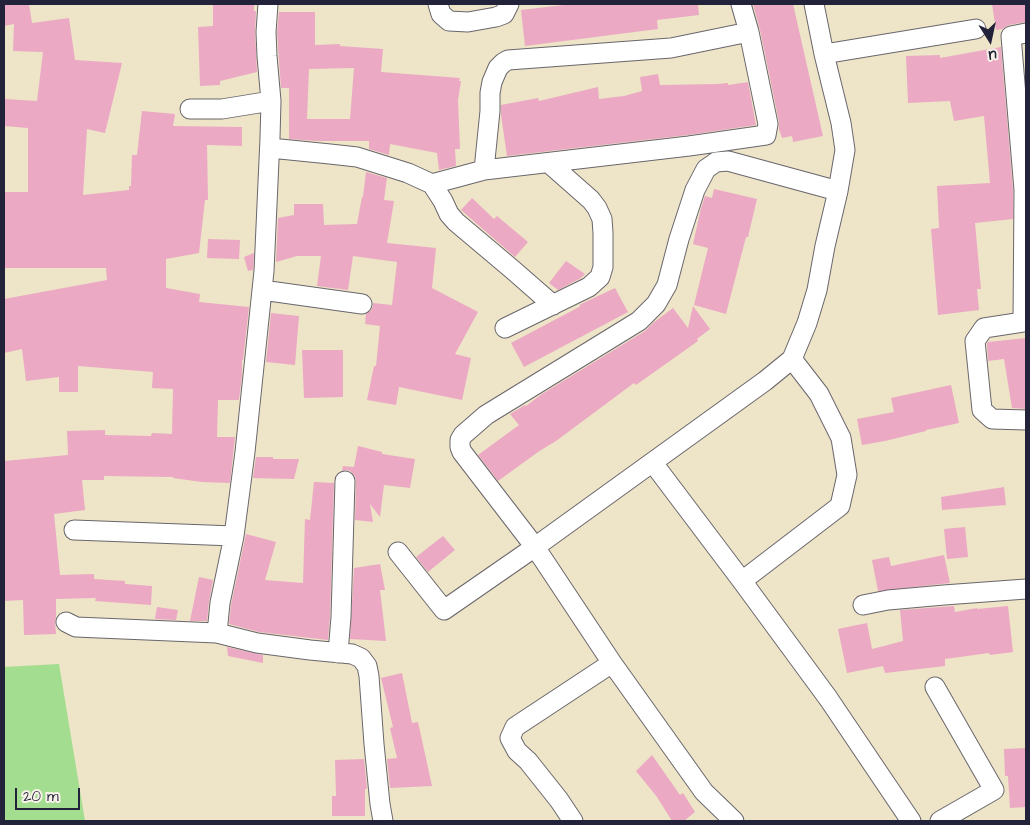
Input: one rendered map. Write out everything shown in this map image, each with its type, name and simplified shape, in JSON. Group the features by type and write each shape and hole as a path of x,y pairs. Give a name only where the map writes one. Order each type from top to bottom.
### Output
{"street":[{"path":"217,634 220,603 234,536 245,452 266,250 271,101 266,32 268,4"},
{"path":"438,4 441,14 449,21 468,22 504,14 509,4"},
{"path":"432,184 484,170 766,135 768,124 749,32 741,4"},
{"path":"398,552 444,610 653,463 765,381 792,358 817,290 845,150 841,122 814,4"},
{"path":"824,54 976,29"},
{"path":"484,170 492,82 498,68 508,60 671,48 749,32"},
{"path":"1026,33 1011,36 1024,190 1025,322 984,328 976,341 982,410 992,419 1026,420"},
{"path":"190,110 222,109 271,101"},
{"path":"270,148 357,158 408,173 432,184 449,214 456,222 553,305"},
{"path":"734,821 704,792 612,663 536,547 467,459 460,447 460,440 463,435 486,415 639,321 656,304 667,285 695,190 706,168 716,162 728,161 838,191"},
{"path":"505,328 589,288 600,277 603,267 602,219 597,208 591,200 549,163"},
{"path":"262,290 362,304"},
{"path":"742,581 840,506 847,475 841,438 819,394 792,358"},
{"path":"653,463 828,698 911,821"},
{"path":"338,653 341,617 345,481"},
{"path":"74,530 234,536"},
{"path":"863,604 925,596 1026,589"},
{"path":"66,622 76,627 217,634 257,643 352,654 361,658 367,666 369,676 374,744 383,821"},
{"path":"573,821 528,761 517,751 510,738 515,727 612,663"},
{"path":"935,687 994,790 940,821"}],"green space":[{"path":"59,664 85,821 4,821 4,667"}],"building":[{"path":"4,4 29,4 32,23 69,18 75,60 122,63 105,133 87,129 83,195 129,190 129,186 131,186 132,155 137,155 142,111 175,114 173,126 242,127 242,146 207,145 208,200 205,200 199,253 166,259 166,288 200,294 199,302 249,307 239,400 218,400 217,437 235,437 230,483 202,482 173,477 104,476 104,480 82,480 85,510 54,514 60,575 94,574 94,579 125,581 125,584 152,586 151,605 95,601 96,598 56,599 56,634 24,635 23,600 4,601 4,461 68,455 67,431 105,430 105,435 151,436 152,433 172,434 173,389 152,388 153,372 78,366 78,392 59,392 59,377 26,381 22,349 4,353 4,299 107,280 106,268 4,268 4,192 28,192 28,128 4,126 5,99 37,101 43,52 13,51 14,24 4,26"},
{"path":"213,4 254,4 254,11 256,11 257,72 220,81 220,85 200,86 198,27 213,26"},
{"path":"572,4 698,4 699,15 657,20 658,29 525,46 521,10"},
{"path":"753,4 793,4 823,136 793,142 792,136 782,138"},
{"path":"992,4 1026,4 1026,22 996,30"},
{"path":"279,12 315,12 315,45 340,44 340,46 383,49 381,72 460,78 458,100 460,149 455,149 456,166 439,170 437,153 390,144 389,155 369,149 369,141 289,139 289,88 281,88 277,32","holes":["354,68 350,119 307,119 309,69"]},
{"path":"1001,47 1013,190 1013,219 975,223 981,289 977,289 979,310 938,315 931,229 939,228 937,186 990,183 984,116 954,121 950,101 908,103 906,56 940,55 940,58"},
{"path":"658,74 660,85 728,83 728,85 748,82 756,125 688,135 507,156 501,105 538,98 539,101 598,87 599,99 624,96 642,91 640,77"},
{"path":"366,172 387,178 384,200 394,201 387,243 436,248 432,288 478,312 455,354 471,358 462,400 399,387 396,405 367,400 374,366 376,366 380,326 365,324 366,314 371,310 373,303 392,305 397,262 353,256 348,290 317,286 321,256 297,256 276,262 278,218 294,215 294,204 323,204 324,225 357,224"},
{"path":"714,189 757,199 726,314 694,305 708,248 693,244 705,196 712,198"},
{"path":"472,198 494,219 497,216 528,242 515,257 461,210"},
{"path":"208,239 240,240 239,259 207,258"},
{"path":"254,253 253,270 248,271 244,257"},
{"path":"566,261 585,274 558,290 549,283"},
{"path":"615,288 628,312 524,367 511,343 581,306 579,305"},
{"path":"693,306 710,329 697,339 698,341 636,385 634,383 498,481 478,455 519,425 510,414 526,406 542,394 645,331 673,308 688,328"},
{"path":"271,313 299,316 295,365 266,362"},
{"path":"1026,338 1026,409 1012,408 1004,359 988,361 987,344 988,342"},
{"path":"302,350 343,350 343,397 304,398"},
{"path":"951,385 959,423 862,445 857,419 894,412 891,398"},
{"path":"358,446 382,452 382,454 415,459 410,488 384,485 380,517 370,504 373,522 355,520 355,476 350,471 342,471 343,466 354,467"},
{"path":"256,457 299,459 294,479 253,478"},
{"path":"314,482 334,483 328,640 259,632 229,624 231,605 246,534 276,542 265,580 303,583 305,519 310,520"},
{"path":"1004,487 1006,505 942,510 941,497"},
{"path":"965,527 968,557 947,559 944,529"},
{"path":"443,536 455,550 428,572 416,557"},
{"path":"944,555 950,583 878,591 872,560 889,557 891,566"},
{"path":"380,564 385,590 380,590 386,641 350,639 354,568"},
{"path":"199,577 213,580 207,621 190,621"},
{"path":"954,606 955,612 1008,606 1013,652 945,659 945,666 885,673 883,666 847,673 838,629 867,623 872,649 903,641 900,610"},
{"path":"157,607 178,610 176,620 155,619"},
{"path":"227,647 263,655 263,663 228,656"},
{"path":"402,673 412,723 418,722 432,786 390,788 387,759 397,758 390,728 393,727 381,678"},
{"path":"1026,748 1026,807 1010,808 1008,776 1005,776 1004,749"},
{"path":"652,755 680,795 683,793 695,812 684,821 672,821 657,797 636,771"},
{"path":"364,759 367,789 365,789 365,816 332,816 332,796 336,796 335,760"}]}
